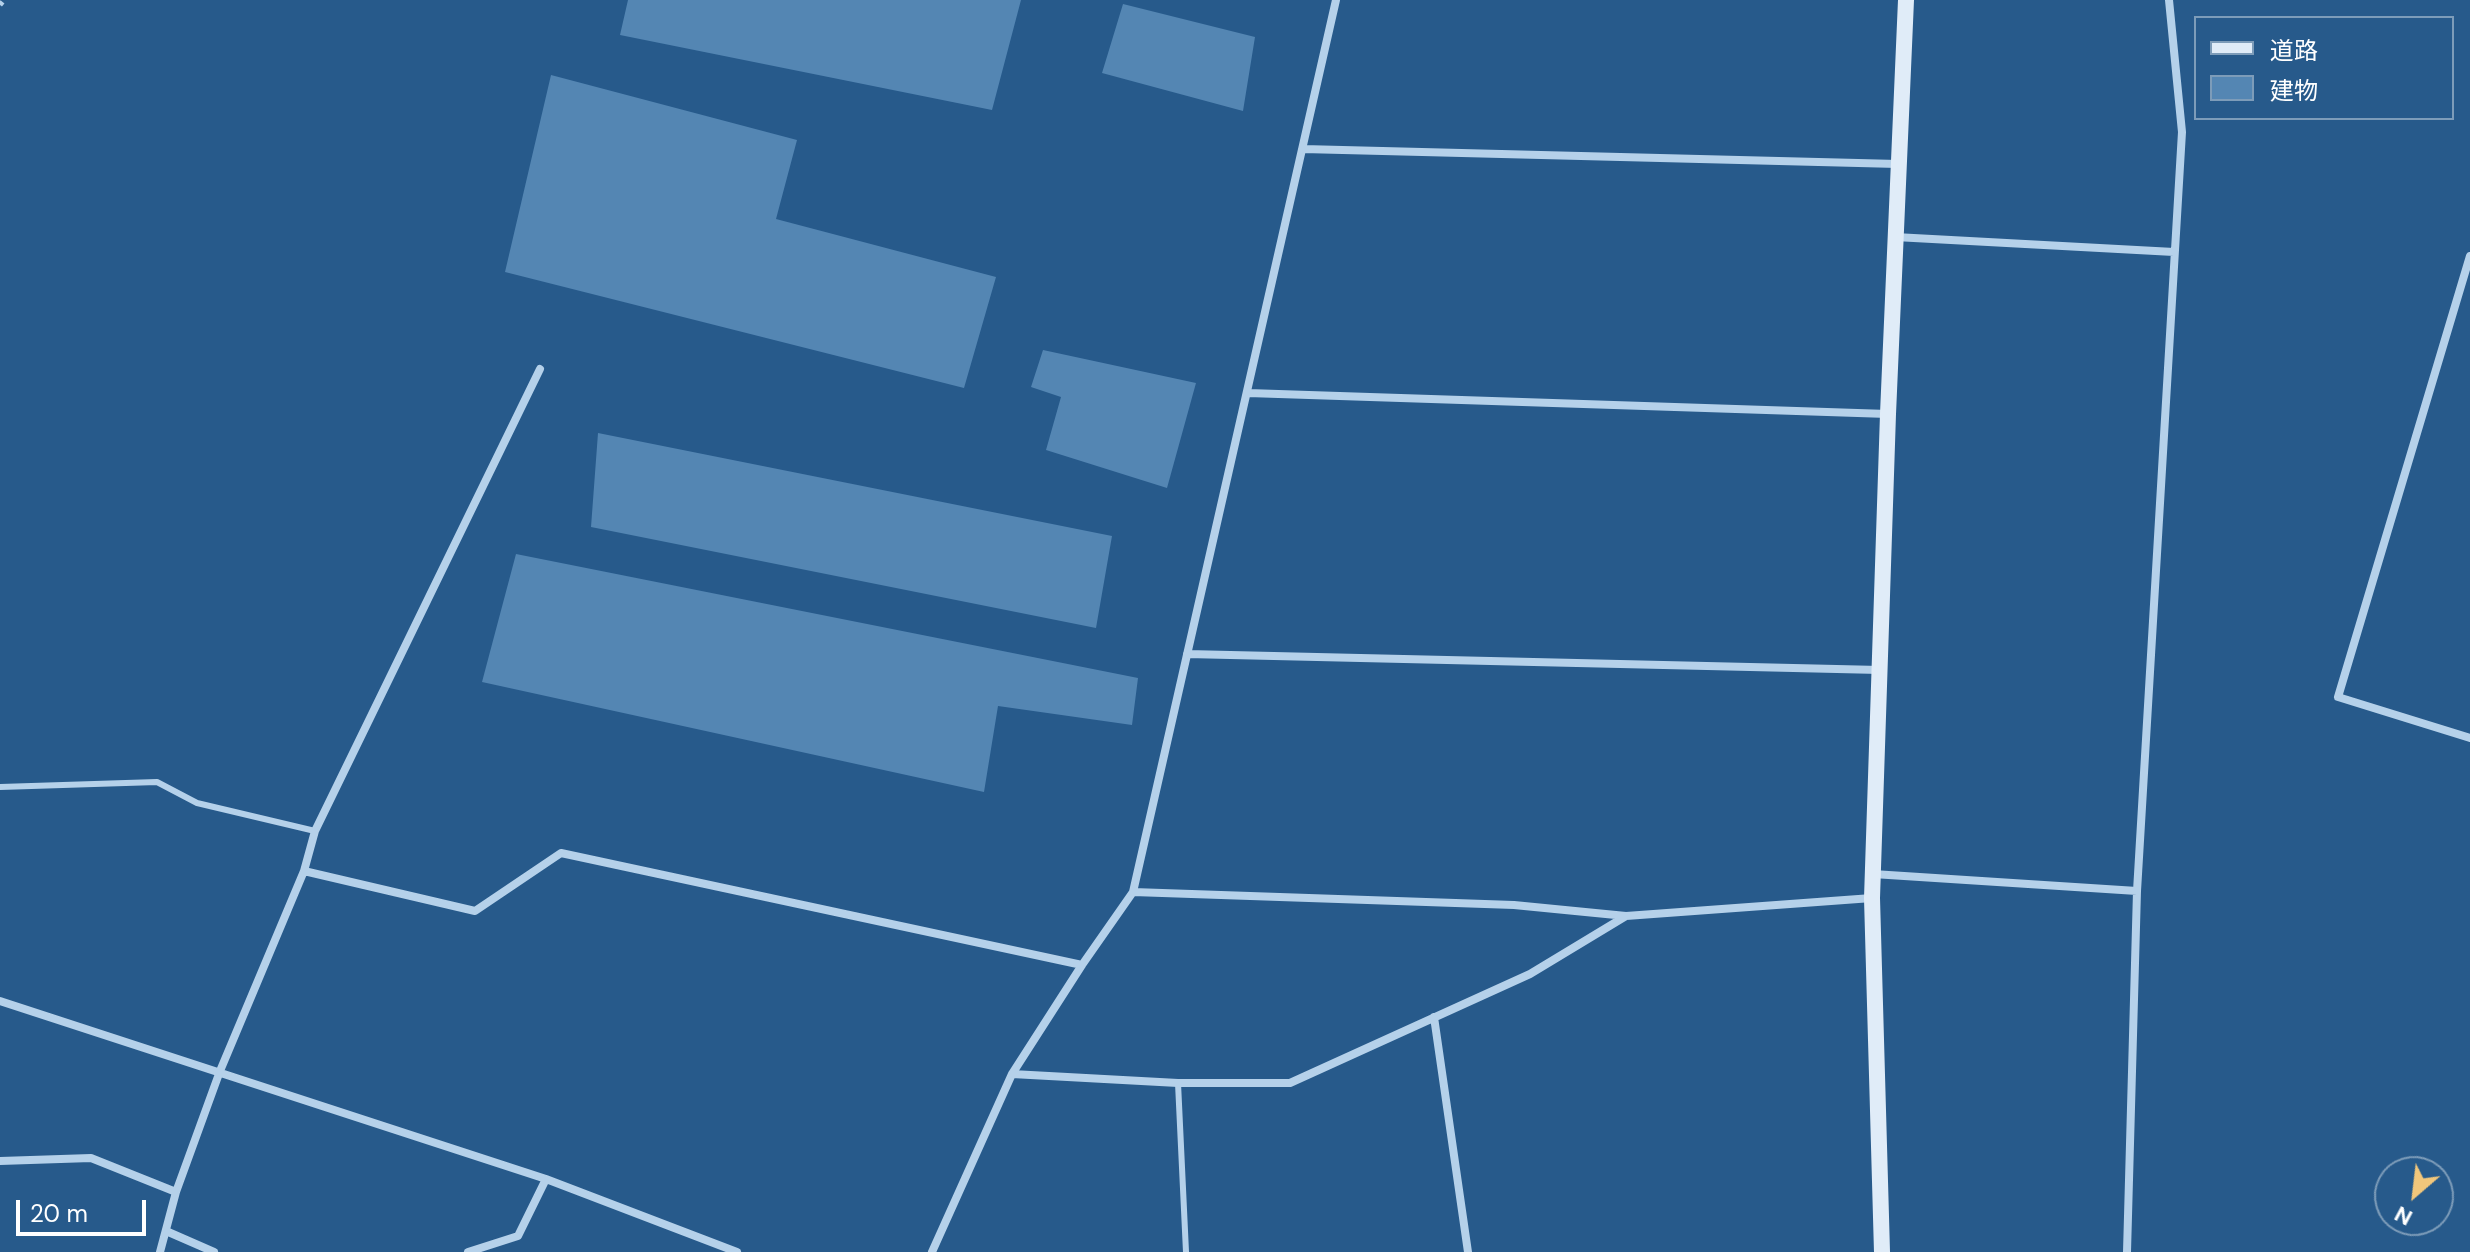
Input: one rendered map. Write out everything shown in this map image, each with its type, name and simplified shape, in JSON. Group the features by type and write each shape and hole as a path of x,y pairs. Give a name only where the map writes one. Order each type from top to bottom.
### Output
{"street":[{"path":"932,1252 1012,1074 1133,892 1336,0"},
{"path":"1882,1252 1872,898 1906,0"},
{"path":"2127,1252 2137,891 2182,132 2169,0"},
{"path":"1303,149 1898,164"},
{"path":"1895,237 2174,252"},
{"path":"2470,256 2338,697 2470,738"},
{"path":"160,1252 176,1192 220,1071 304,871 315,831 540,369"},
{"path":"1248,393 1888,414"},
{"path":"1187,654 1881,670"},
{"path":"304,871 475,911 561,853 1082,965"},
{"path":"1873,874 2137,891"},
{"path":"1133,892 1514,905 1626,916 1872,898"},
{"path":"1012,1074 1178,1083 1290,1083 1530,974 1626,916"},
{"path":"0,1001 546,1179 737,1252"},
{"path":"1434,1017 1468,1252"},
{"path":"0,1161 91,1158 176,1192"},
{"path":"468,1252 518,1236 546,1179"},
{"path":"166,1231 214,1252"}],"lane":[{"path":"0,787 157,782 197,803 315,831"},
{"path":"1178,1083 1186,1252"}],"path":[{"path":"0,5 4,0"}],"building":[{"path":"628,0 1021,0 992,110 620,35"},
{"path":"1123,4 1255,37 1243,111 1102,73"},
{"path":"551,75 797,140 776,219 996,277 964,388 505,272"},
{"path":"1043,350 1196,383 1167,488 1046,450 1061,397 1031,387"},
{"path":"598,433 1112,536 1096,628 591,527"},
{"path":"516,554 1138,678 1132,725 998,706 984,792 482,682"}]}
